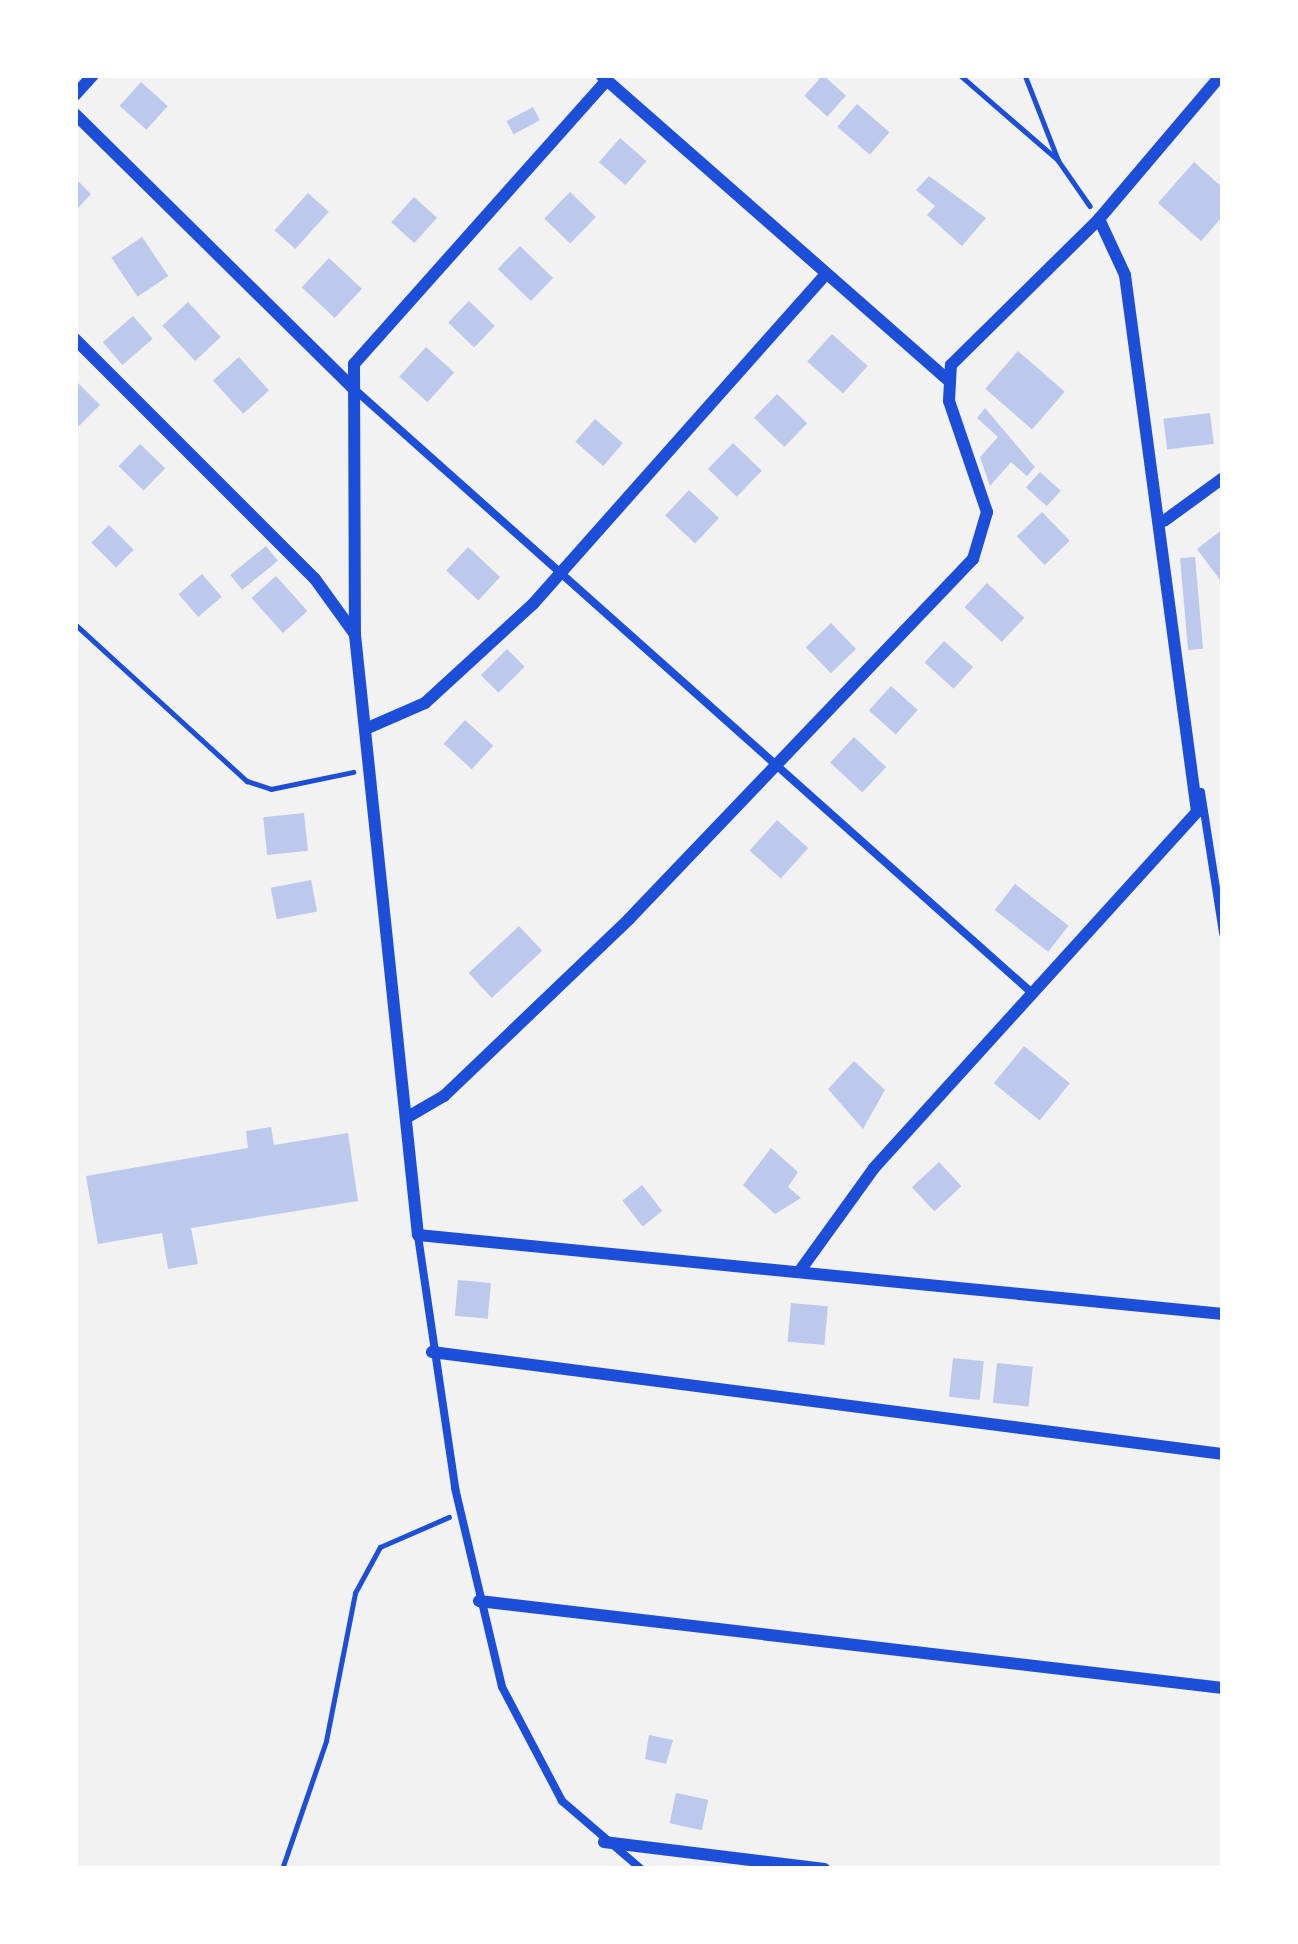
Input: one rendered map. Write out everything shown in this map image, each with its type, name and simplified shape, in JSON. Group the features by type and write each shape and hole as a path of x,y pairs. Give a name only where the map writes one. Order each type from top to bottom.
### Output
{"street":[{"path":"75,95 93,75"},
{"path":"947,379 1099,219 1221,75"},
{"path":"406,1118 469,1073 777,767 985,536 947,379 822,278 604,78 543,164 362,348 352,386 355,635 375,767 406,1118 418,1234 1223,1314"},
{"path":"75,113 352,386"},
{"path":"799,1272 874,1168 1031,992 1154,869 1202,792 1125,275 1099,219"},
{"path":"370,727 424,703 563,571 822,278"},
{"path":"75,339 315,579 355,635"},
{"path":"1164,521 1223,478"},
{"path":"432,1352 1223,1454"},
{"path":"478,1601 1223,1688"},
{"path":"604,1842 824,1869"}],"lane":[{"path":"352,386 1031,992"},
{"path":"1202,792 1223,933"},
{"path":"418,1234 432,1352 478,1601 530,1754 604,1842 641,1869"}],"path":[{"path":"960,75 1058,160"},
{"path":"1025,75 1058,160 1099,219"},
{"path":"75,624 247,781 271,789 375,767"},
{"path":"282,1869 326,1741 355,1593 380,1547 460,1512"}],"building":[{"path":"823,75 846,96 827,117 804,96"},
{"path":"141,82 168,106 146,130 120,106"},
{"path":"857,104 889,132 870,155 837,127"},
{"path":"533,107 540,120 514,134 507,121"},
{"path":"620,138 646,161 625,185 599,162"},
{"path":"1194,162 1223,188 1223,216 1201,241 1158,203"},
{"path":"929,176 986,218 962,246 927,215 935,206 916,190"},
{"path":"75,178 91,194 75,211"},
{"path":"570,192 596,217 570,244 544,219"},
{"path":"308,193 329,212 295,249 275,230"},
{"path":"414,197 437,218 414,243 391,222"},
{"path":"142,237 168,276 138,297 111,258"},
{"path":"520,246 553,278 531,301 498,269"},
{"path":"329,258 362,289 335,318 302,287"},
{"path":"469,301 495,326 474,348 448,323"},
{"path":"188,302 221,337 195,361 162,326"},
{"path":"133,316 153,339 122,365 103,342"},
{"path":"832,334 868,366 843,394 807,361"},
{"path":"426,347 454,372 427,402 399,377"},
{"path":"1018,351 1065,392 1032,429 985,389"},
{"path":"239,357 269,390 243,414 213,380"},
{"path":"75,380 100,405 79,426 75,422"},
{"path":"777,394 807,423 784,447 754,418"},
{"path":"985,408 1035,467 1027,476 1011,462 990,486 980,457 998,437 977,418"},
{"path":"1210,413 1214,444 1167,449 1163,419"},
{"path":"595,419 623,443 603,466 575,442"},
{"path":"733,443 762,471 737,497 708,469"},
{"path":"140,444 165,468 144,491 118,466"},
{"path":"1040,472 1061,491 1047,506 1026,488"},
{"path":"689,490 719,518 695,544 665,516"},
{"path":"1042,512 1070,541 1045,565 1017,536"},
{"path":"109,525 134,550 116,567 91,543"},
{"path":"1223,529 1223,584 1197,549"},
{"path":"266,546 278,561 242,590 230,575"},
{"path":"468,547 500,577 478,600 446,570"},
{"path":"1195,557 1203,649 1188,650 1180,558"},
{"path":"202,574 222,597 198,617 179,594"},
{"path":"276,576 307,611 283,633 251,598"},
{"path":"987,583 1024,618 1002,642 964,607"},
{"path":"831,623 856,649 831,673 806,647"},
{"path":"944,641 973,667 954,689 925,663"},
{"path":"507,649 525,667 499,693 481,675"},
{"path":"891,686 918,710 896,735 869,711"},
{"path":"465,720 493,745 472,769 444,744"},
{"path":"854,737 886,767 862,793 830,763"},
{"path":"304,813 308,851 267,855 263,817"},
{"path":"777,820 808,848 781,879 750,850"},
{"path":"311,880 317,911 277,919 271,888"},
{"path":"1015,884 1069,926 1048,952 995,910"},
{"path":"519,926 542,951 492,998 469,973"},
{"path":"1024,1046 1070,1083 1040,1120 994,1083"},
{"path":"854,1061 885,1090 863,1129 828,1089"},
{"path":"271,1127 274,1145 348,1133 358,1201 191,1228 198,1264 168,1269 162,1233 98,1244 86,1176 248,1148 246,1131"},
{"path":"771,1148 798,1172 788,1187 801,1198 775,1214 743,1185"},
{"path":"939,1162 962,1186 934,1211 912,1187"},
{"path":"642,1185 662,1211 643,1226 622,1200"},
{"path":"458,1280 491,1283 488,1319 455,1316"},
{"path":"791,1303 828,1306 824,1345 788,1342"},
{"path":"953,1358 984,1361 980,1400 949,1397"},
{"path":"997,1363 1033,1367 1029,1407 993,1403"},
{"path":"649,1735 673,1740 666,1764 645,1759"},
{"path":"676,1793 708,1800 702,1830 670,1823"}]}
